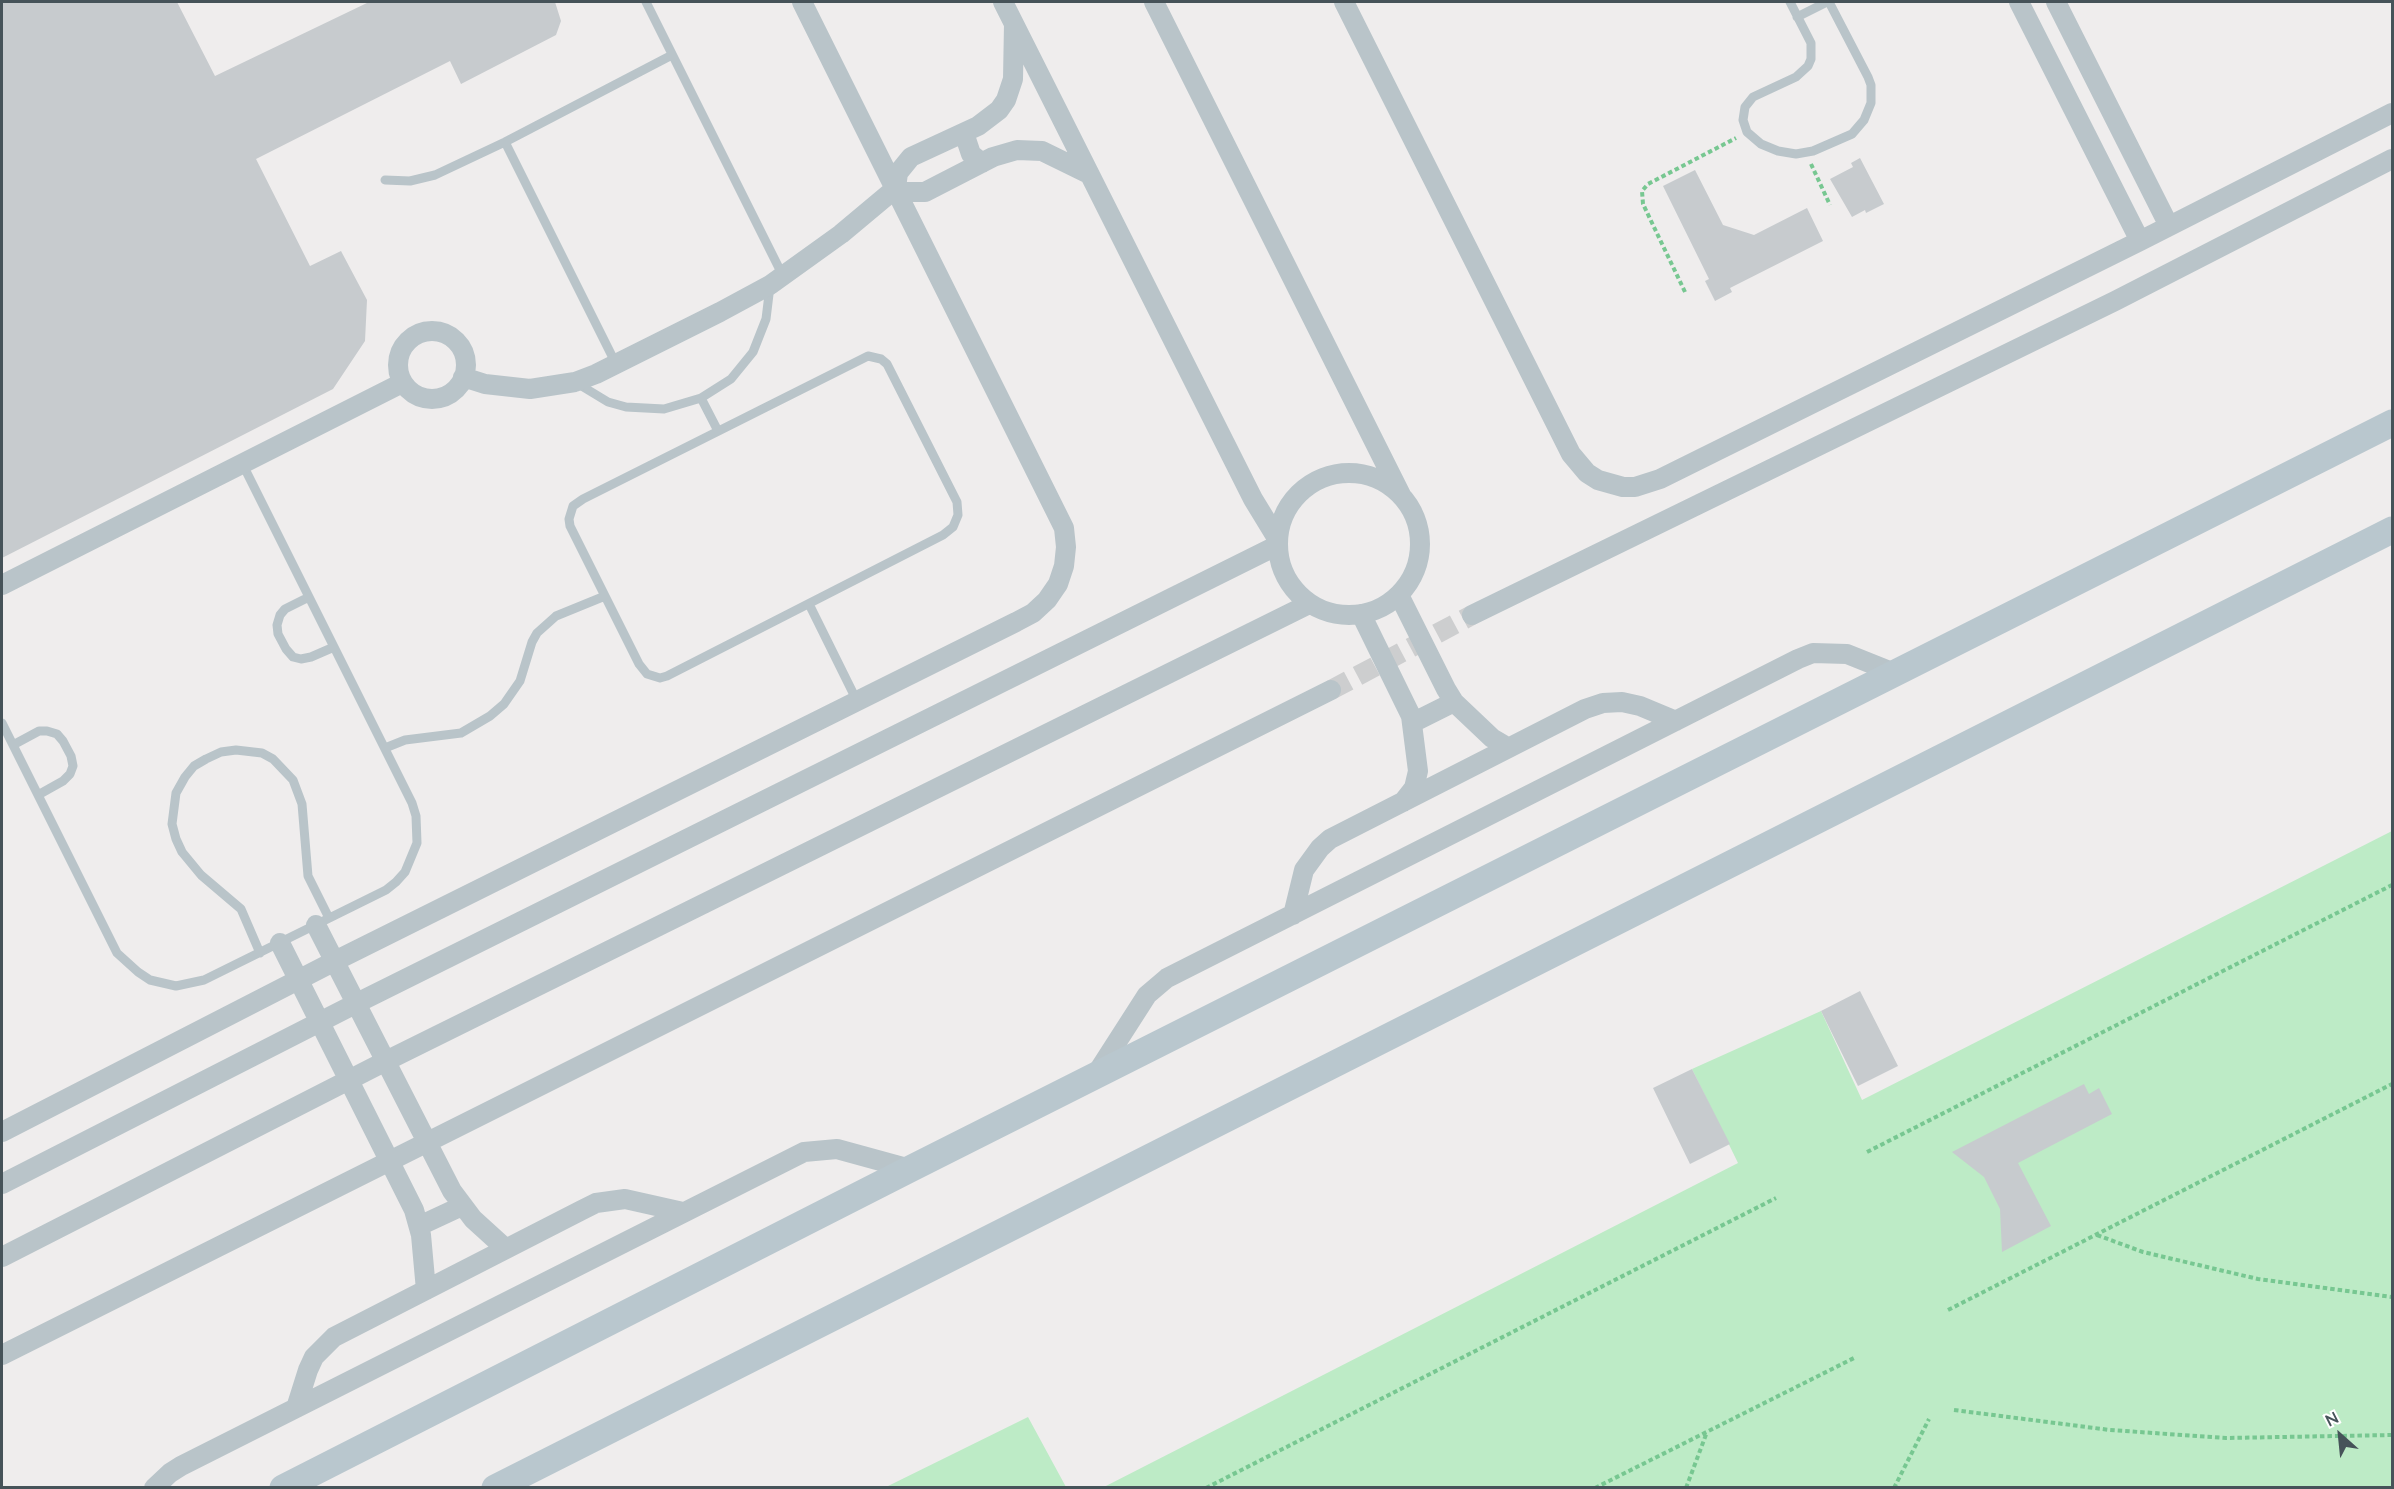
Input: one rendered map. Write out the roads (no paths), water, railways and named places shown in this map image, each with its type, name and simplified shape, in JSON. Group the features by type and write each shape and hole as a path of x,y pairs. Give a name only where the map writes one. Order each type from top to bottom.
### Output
{"main road":[{"path":"283,1488 910,1169 2392,423"},
{"path":"495,1488 2392,530"}],"street":[{"path":"2,1132 335,961 1033,613 1047,600 1058,584 1064,566 1066,546 1064,528 802,2"},
{"path":"1003,2 1253,499 1278,542"},
{"path":"1154,2 1401,495 1412,510 1418,527 1420,545 1418,564 1410,581 1398,595 1375,611 1343,615 1325,612 1310,604 1296,592 1286,578 1280,562 1278,542 1282,520 1292,502 1306,487 1325,478 1345,473 1365,475 1384,483 1401,495"},
{"path":"1344,2 1571,454 1587,473 1610,484 1635,487 1660,479 2140,242 2392,113"},
{"path":"2056,2 2169,226"},
{"path":"2025,3 2140,242"},
{"path":"463,377 485,384 530,389 574,382 616,364 720,312 776,280 841,234 896,188 897,173 906,161 990,119 1006,100 1013,79 1014,24"},
{"path":"966,132 967,147 971,154 982,163"},
{"path":"896,188 905,192 925,192 1005,153 1029,150 1053,155 1089,174"},
{"path":"1472,615 2074,321 2392,159"},
{"path":"434,332 453,339 460,347 465,367 463,377 452,392 435,399 416,396 402,383 398,363 406,344 414,337 434,332"},
{"path":"2,585 402,383"},
{"path":"2,1184 319,1022 1278,542"},
{"path":"1398,595 1446,689 1455,702 1492,738 1509,748"},
{"path":"2,1257 386,1061 1310,604"},
{"path":"1361,614 1408,709 1412,723 1418,771 1414,788 1403,802"},
{"path":"1095,1077 1140,1005 1156,986 1172,975 1677,721 1813,653 1847,654 1897,674"},
{"path":"2,1355 1331,690"},
{"path":"1412,723 1455,702"},
{"path":"1293,915 1304,870 1320,848 1330,839 1585,709 1603,703 1622,702 1641,706 1677,721"},
{"path":"323,921 335,961 462,1206 506,1249"},
{"path":"280,943 411,1203 419,1226 426,1290"},
{"path":"154,1488 170,1473 182,1466 795,1156 814,1150 837,1149 910,1169"},
{"path":"296,1408 308,1370 323,1346 346,1330 589,1206 612,1200 639,1201 683,1212"},
{"path":"419,1226 462,1206"}],"lane":[{"path":"574,382 608,402 645,409 664,409 701,398 731,379 753,352 766,319 776,280 646,2"},
{"path":"1790,2 1797,17 1811,43 1812,51 1808,66 1796,76 1759,94 1748,102 1743,113 1747,132 1769,148 1787,153 1805,153 1852,134 1864,120 1872,94 1868,77 1828,2 1797,17"},
{"path":"384,180 397,182 423,179 505,142 672,55"},
{"path":"505,142 616,364"},
{"path":"875,357 887,364 957,502 956,521 943,535 667,676 660,678 647,674 642,670 570,526 569,519 573,506 583,499 718,431 862,359 875,357"},
{"path":"701,398 718,431"},
{"path":"2,723 117,952 150,980 176,986 204,980 396,882 405,872 417,843 416,816 412,803 243,463"},
{"path":"385,748 405,740 461,733 490,716 504,704 516,687 537,633 556,616 605,596"},
{"path":"309,597 285,609 277,625 278,634 293,657 301,659 334,647"},
{"path":"809,604 857,701"},
{"path":"13,745 39,731 47,731 57,735 67,748 73,766 70,774 63,781 38,795"},
{"path":"260,953 241,909 201,875 182,852 176,839 172,824 176,794 194,766 206,759 221,752 236,750 262,753 273,759 293,780 302,804 308,876 323,921"}],"tunnel":[{"path":"1331,690 1472,615"}]}
